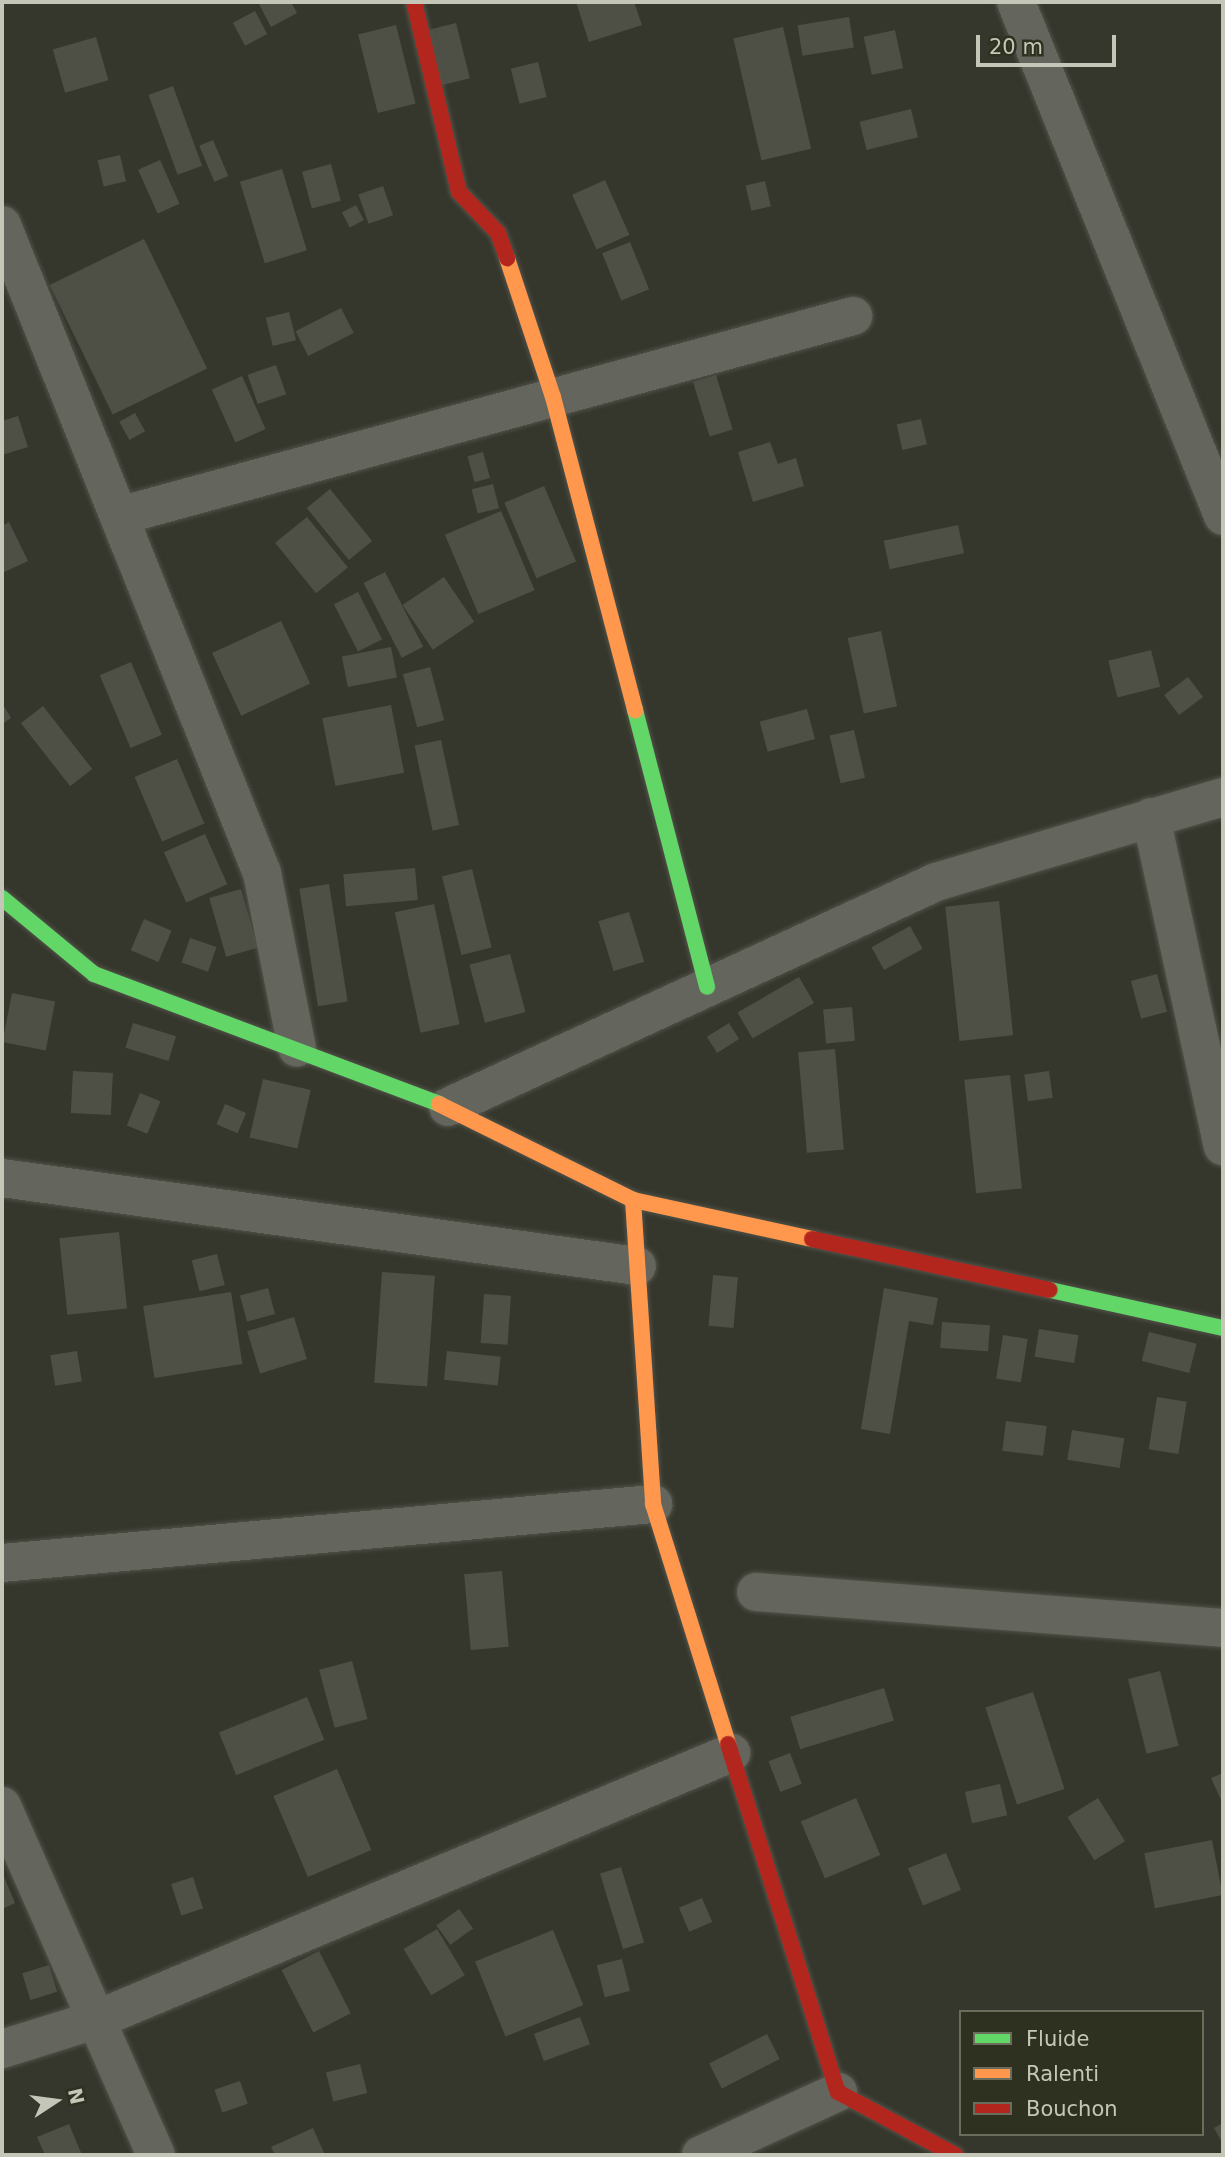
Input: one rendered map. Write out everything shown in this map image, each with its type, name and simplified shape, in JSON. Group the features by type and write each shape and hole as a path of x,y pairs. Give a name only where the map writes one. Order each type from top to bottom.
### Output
{"street":[{"path":"414,2 459,192 498,233 553,397 707,987"},
{"path":"1016,2 1223,516"},
{"path":"2,225 262,873 297,1048"},
{"path":"119,516 853,316"},
{"path":"447,1107 936,882 1223,797"},
{"path":"1151,817 1223,1146"},
{"path":"2,898 94,974 297,1048 447,1107 633,1200 1223,1328"},
{"path":"2,1178 637,1266"},
{"path":"633,1200 653,1504 838,2092 915,2143 955,2155"},
{"path":"2,1563 653,1504"},
{"path":"756,1592 1223,1628"},
{"path":"2,2049 98,2019 731,1753"},
{"path":"2,1806 156,2155"},
{"path":"701,2155 838,2092"}],"building":[{"path":"258,2 291,2 297,13 271,27"},
{"path":"576,2 634,2 642,25 589,42"},
{"path":"255,11 267,34 245,46 233,23"},
{"path":"849,17 854,48 802,56 798,25"},
{"path":"456,23 470,78 441,86 427,30"},
{"path":"396,25 416,104 378,113 358,34"},
{"path":"783,27 811,149 761,160 733,38"},
{"path":"895,30 903,68 872,75 864,37"},
{"path":"96,37 108,80 65,93 53,49"},
{"path":"538,62 547,97 520,104 511,69"},
{"path":"173,86 202,166 178,175 149,95"},
{"path":"911,109 918,137 867,150 860,122"},
{"path":"213,140 228,176 214,182 199,146"},
{"path":"120,155 126,181 104,186 98,160"},
{"path":"160,160 180,204 158,214 138,170"},
{"path":"331,164 341,201 312,208 302,172"},
{"path":"282,169 307,250 265,263 240,182"},
{"path":"605,180 629,235 597,249 572,195"},
{"path":"765,181 771,206 751,211 746,185"},
{"path":"383,186 393,215 369,224 358,194"},
{"path":"356,205 364,220 350,228 342,213"},
{"path":"144,239 207,368 113,414 50,285"},
{"path":"630,242 649,289 621,301 602,253"},
{"path":"341,308 354,333 308,356 296,331"},
{"path":"289,312 296,340 273,346 266,318"},
{"path":"276,365 286,394 258,404 248,375"},
{"path":"716,375 733,430 710,437 693,382"},
{"path":"242,376 266,429 235,442 212,389"},
{"path":"135,413 145,431 129,440 119,422"},
{"path":"18,416 28,447 2,455 2,421"},
{"path":"921,419 927,444 902,450 897,425"},
{"path":"770,442 778,464 796,458 804,486 753,502 738,452"},
{"path":"483,452 490,478 475,482 468,456"},
{"path":"493,484 499,508 478,514 472,489"},
{"path":"544,486 576,561 536,578 504,503"},
{"path":"330,489 372,541 349,560 307,508"},
{"path":"501,511 535,590 478,614 445,535"},
{"path":"307,517 348,568 316,593 275,543"},
{"path":"9,522 28,561 2,573 2,526"},
{"path":"958,525 964,553 890,569 884,541"},
{"path":"385,572 423,647 402,658 364,583"},
{"path":"444,577 474,622 433,650 403,605"},
{"path":"358,592 382,639 358,651 334,604"},
{"path":"281,621 310,684 241,716 212,653"},
{"path":"881,631 897,706 864,713 848,638"},
{"path":"391,647 397,677 348,687 342,657"},
{"path":"1151,650 1160,687 1118,698 1108,661"},
{"path":"131,662 162,735 131,748 100,675"},
{"path":"430,667 444,720 417,727 403,674"},
{"path":"1188,677 1203,697 1179,715 1164,695"},
{"path":"2,703 11,718 2,724"},
{"path":"391,705 404,773 335,786 322,718"},
{"path":"43,706 92,769 70,786 21,723"},
{"path":"807,709 815,739 768,752 760,722"},
{"path":"854,730 865,778 841,783 830,736"},
{"path":"441,740 459,825 433,831 415,746"},
{"path":"177,759 204,823 162,841 135,777"},
{"path":"205,834 227,884 186,903 164,852"},
{"path":"415,868 418,900 346,906 343,874"},
{"path":"472,869 492,948 462,955 442,876"},
{"path":"329,884 348,1002 318,1006 299,889"},
{"path":"241,889 258,948 226,957 209,898"},
{"path":"999,901 1013,1035 959,1041 945,907"},
{"path":"434,904 460,1024 420,1033 395,912"},
{"path":"629,912 644,962 614,971 598,921"},
{"path":"144,919 172,931 158,962 131,950"},
{"path":"910,926 923,949 884,970 872,947"},
{"path":"190,938 216,947 208,972 182,963"},
{"path":"510,954 526,1012 485,1023 469,965"},
{"path":"1157,974 1167,1012 1141,1019 1131,981"},
{"path":"799,977 814,1003 753,1038 738,1013"},
{"path":"12,993 55,1001 46,1050 2,1042"},
{"path":"852,1007 855,1041 826,1043 823,1010"},
{"path":"133,1023 176,1036 168,1061 125,1048"},
{"path":"729,1023 739,1039 717,1053 707,1037"},
{"path":"835,1049 844,1150 807,1153 798,1052"},
{"path":"73,1071 113,1073 111,1115 71,1113"},
{"path":"1049,1071 1053,1098 1028,1101 1024,1074"},
{"path":"1010,1075 1022,1188 976,1193 964,1080"},
{"path":"263,1079 311,1090 297,1148 250,1137"},
{"path":"140,1093 160,1101 147,1134 127,1125"},
{"path":"225,1104 246,1113 238,1133 216,1124"},
{"path":"119,1232 127,1309 67,1315 59,1238"},
{"path":"217,1254 225,1285 200,1291 192,1260"},
{"path":"382,1272 435,1276 427,1386 374,1383"},
{"path":"713,1275 738,1277 733,1328 709,1326"},
{"path":"268,1288 275,1314 247,1322 240,1296"},
{"path":"884,1288 938,1298 933,1325 909,1321 890,1434 861,1429"},
{"path":"231,1292 242,1364 155,1378 143,1306"},
{"path":"484,1294 511,1296 508,1345 481,1343"},
{"path":"294,1317 307,1359 260,1373 247,1331"},
{"path":"942,1322 990,1325 988,1351 940,1348"},
{"path":"1039,1329 1079,1335 1074,1363 1035,1357"},
{"path":"1149,1332 1197,1344 1189,1373 1142,1361"},
{"path":"1003,1335 1028,1339 1021,1382 996,1378"},
{"path":"77,1351 82,1382 55,1386 50,1355"},
{"path":"447,1351 501,1357 498,1385 444,1380"},
{"path":"1157,1397 1187,1402 1178,1454 1149,1449"},
{"path":"1006,1421 1047,1426 1043,1456 1002,1451"},
{"path":"1072,1430 1124,1438 1120,1468 1067,1460"},
{"path":"502,1571 509,1647 471,1650 464,1574"},
{"path":"352,1661 368,1719 335,1728 319,1670"},
{"path":"1160,1671 1179,1746 1147,1754 1128,1679"},
{"path":"884,1688 894,1721 800,1749 790,1717"},
{"path":"1033,1692 1065,1789 1017,1804 985,1707"},
{"path":"307,1697 324,1740 236,1775 219,1733"},
{"path":"790,1753 802,1784 780,1792 769,1761"},
{"path":"337,1769 371,1850 308,1877 273,1796"},
{"path":"1223,1773 1223,1804 1211,1778"},
{"path":"1000,1784 1007,1815 972,1823 965,1792"},
{"path":"856,1798 880,1855 825,1879 801,1821"},
{"path":"1098,1798 1125,1841 1094,1860 1067,1817"},
{"path":"1212,1840 1223,1895 1155,1908 1144,1853"},
{"path":"946,1853 961,1890 923,1905 908,1868"},
{"path":"621,1867 644,1943 623,1949 600,1873"},
{"path":"2,1872 15,1903 2,1909"},
{"path":"193,1877 203,1908 181,1915 171,1884"},
{"path":"702,1898 712,1922 689,1932 679,1908"},
{"path":"459,1909 473,1928 450,1945 436,1925"},
{"path":"437,1929 465,1975 431,1995 404,1949"},
{"path":"553,1930 583,2005 505,2037 475,1961"},
{"path":"319,1951 351,2013 313,2032 282,1970"},
{"path":"622,1959 630,1991 605,1997 597,1965"},
{"path":"49,1965 57,1992 30,2000 22,1973"},
{"path":"580,2017 590,2044 544,2061 534,2034"},
{"path":"767,2034 780,2059 722,2088 709,2064"},
{"path":"360,2064 367,2093 333,2102 326,2072"},
{"path":"240,2081 248,2104 222,2112 214,2090"},
{"path":"1223,2123 1223,2144 1214,2128"},
{"path":"69,2124 82,2155 45,2155 37,2137"},
{"path":"313,2128 325,2155 275,2155 271,2147"}],"traffic: fast":[{"path":"635,710 707,987"},
{"path":"2,898 94,974 439,1104"},
{"path":"1050,1290 1223,1328"}],"traffic: slow":[{"path":"507,258 553,397 635,710"},
{"path":"439,1104 633,1200 812,1239"},
{"path":"633,1200 653,1504 728,1744"}],"traffic: jam":[{"path":"414,2 459,192 498,233 507,258"},
{"path":"812,1239 1050,1290"},
{"path":"728,1744 838,2092 955,2155"}]}
